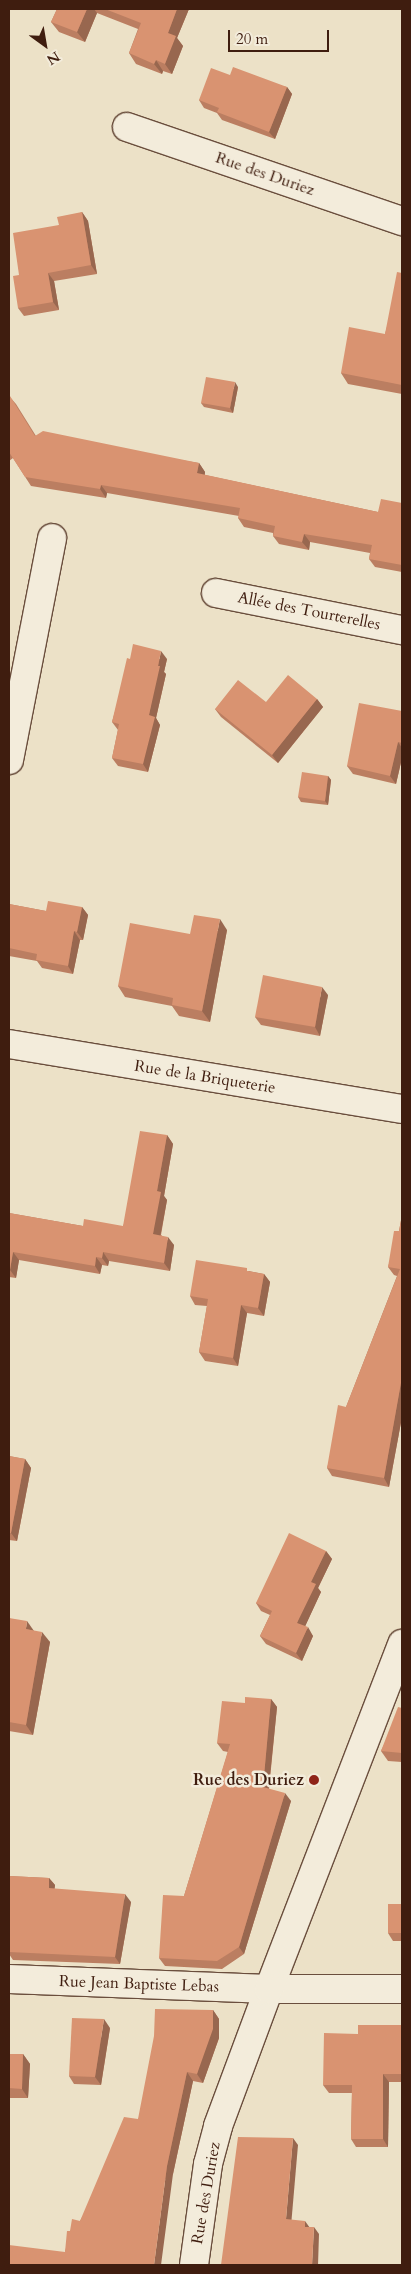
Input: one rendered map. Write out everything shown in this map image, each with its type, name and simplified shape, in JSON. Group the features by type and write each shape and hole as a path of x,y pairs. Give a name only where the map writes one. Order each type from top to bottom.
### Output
{"street":[{"name":"Rue des Duriez","path":"127,127 402,221"},
{"path":"9,760 52,538"},
{"name":"Allée des Tourterelles","path":"216,593 402,630"},
{"name":"Rue de la Briqueterie","path":"9,1044 402,1109"},
{"name":"Rue des Duriez","path":"194,2265 212,2146 269,1988 402,1644"},
{"name":"Rue Jean Baptiste Lebas","path":"9,1979 269,1988 402,1989"}],"building":[{"path":"57,9 87,9 77,32 51,22"},
{"path":"105,9 177,9 168,33 176,36 165,64 156,60 154,64 129,53 141,23"},
{"path":"233,67 287,87 269,132 217,112 219,108 199,100 211,68 230,75"},
{"path":"82,212 91,265 48,273 53,302 18,308 13,276 19,275 13,233 59,225 57,217"},
{"path":"397,272 402,273 402,385 341,373 349,327 385,334"},
{"path":"206,377 235,382 230,408 201,403"},
{"path":"9,396 35,436 43,431 199,463 197,473 378,512 381,499 402,503 402,565 369,559 372,545 304,534 302,542 273,536 275,526 238,518 240,508 101,485 100,489 25,477 9,452"},
{"path":"133,644 161,651 158,666 160,666 149,715 155,717 143,764 112,758 119,724 112,722 127,658 130,659"},
{"path":"288,675 317,699 272,755 215,709 238,680 266,702"},
{"path":"359,703 402,711 402,743 398,742 390,776 347,766"},
{"path":"302,772 328,776 325,801 298,797"},
{"path":"48,901 82,907 77,932 74,931 68,966 36,960 37,954 9,948 9,904 46,911"},
{"path":"194,915 220,919 202,1011 172,1005 173,998 118,986 130,923 190,934"},
{"path":"263,975 322,987 315,1027 255,1017"},
{"path":"140,1131 167,1135 157,1191 161,1192 153,1234 168,1237 164,1263 103,1252 102,1258 96,1257 95,1266 13,1252 9,1270 9,1213 83,1226 84,1219 123,1226"},
{"path":"402,1215 402,1377 384,1478 327,1468 338,1405 346,1407 400,1269 388,1267 394,1231 399,1231"},
{"path":"196,1260 247,1268 247,1271 264,1274 258,1308 241,1305 233,1358 199,1352 208,1299 190,1296"},
{"path":"9,1456 25,1459 11,1533 9,1533"},
{"path":"289,1533 326,1551 311,1582 316,1584 297,1623 308,1627 296,1653 260,1636 272,1611 256,1603"},
{"path":"9,1618 27,1621 26,1629 42,1632 26,1725 9,1722"},
{"path":"245,1697 271,1699 263,1787 285,1793 239,1947 217,1961 159,1958 163,1895 184,1896 230,1744 217,1743 222,1701 245,1703"},
{"path":"398,1707 402,1708 402,1753 381,1751"},
{"path":"9,1876 49,1878 49,1888 125,1894 115,1957 9,1952"},
{"path":"388,1904 402,1904 402,1933 388,1933"},
{"path":"155,2009 213,2010 213,2029 197,2074 187,2072 167,2166 154,2265 9,2265 9,2245 65,2252 67,2231 70,2231 72,2219 80,2221 124,2117 138,2119 154,2036"},
{"path":"72,2018 104,2019 95,2077 69,2076"},
{"path":"358,2025 402,2025 402,2074 383,2074 383,2139 351,2139 352,2085 323,2085 324,2033 358,2034"},
{"path":"9,2054 23,2054 22,2089 9,2088"},
{"path":"238,2137 293,2138 286,2219 305,2221 305,2227 314,2227 312,2265 221,2265"}],"place":[{"name":"Rue des Duriez","path":"314,1780"}]}
